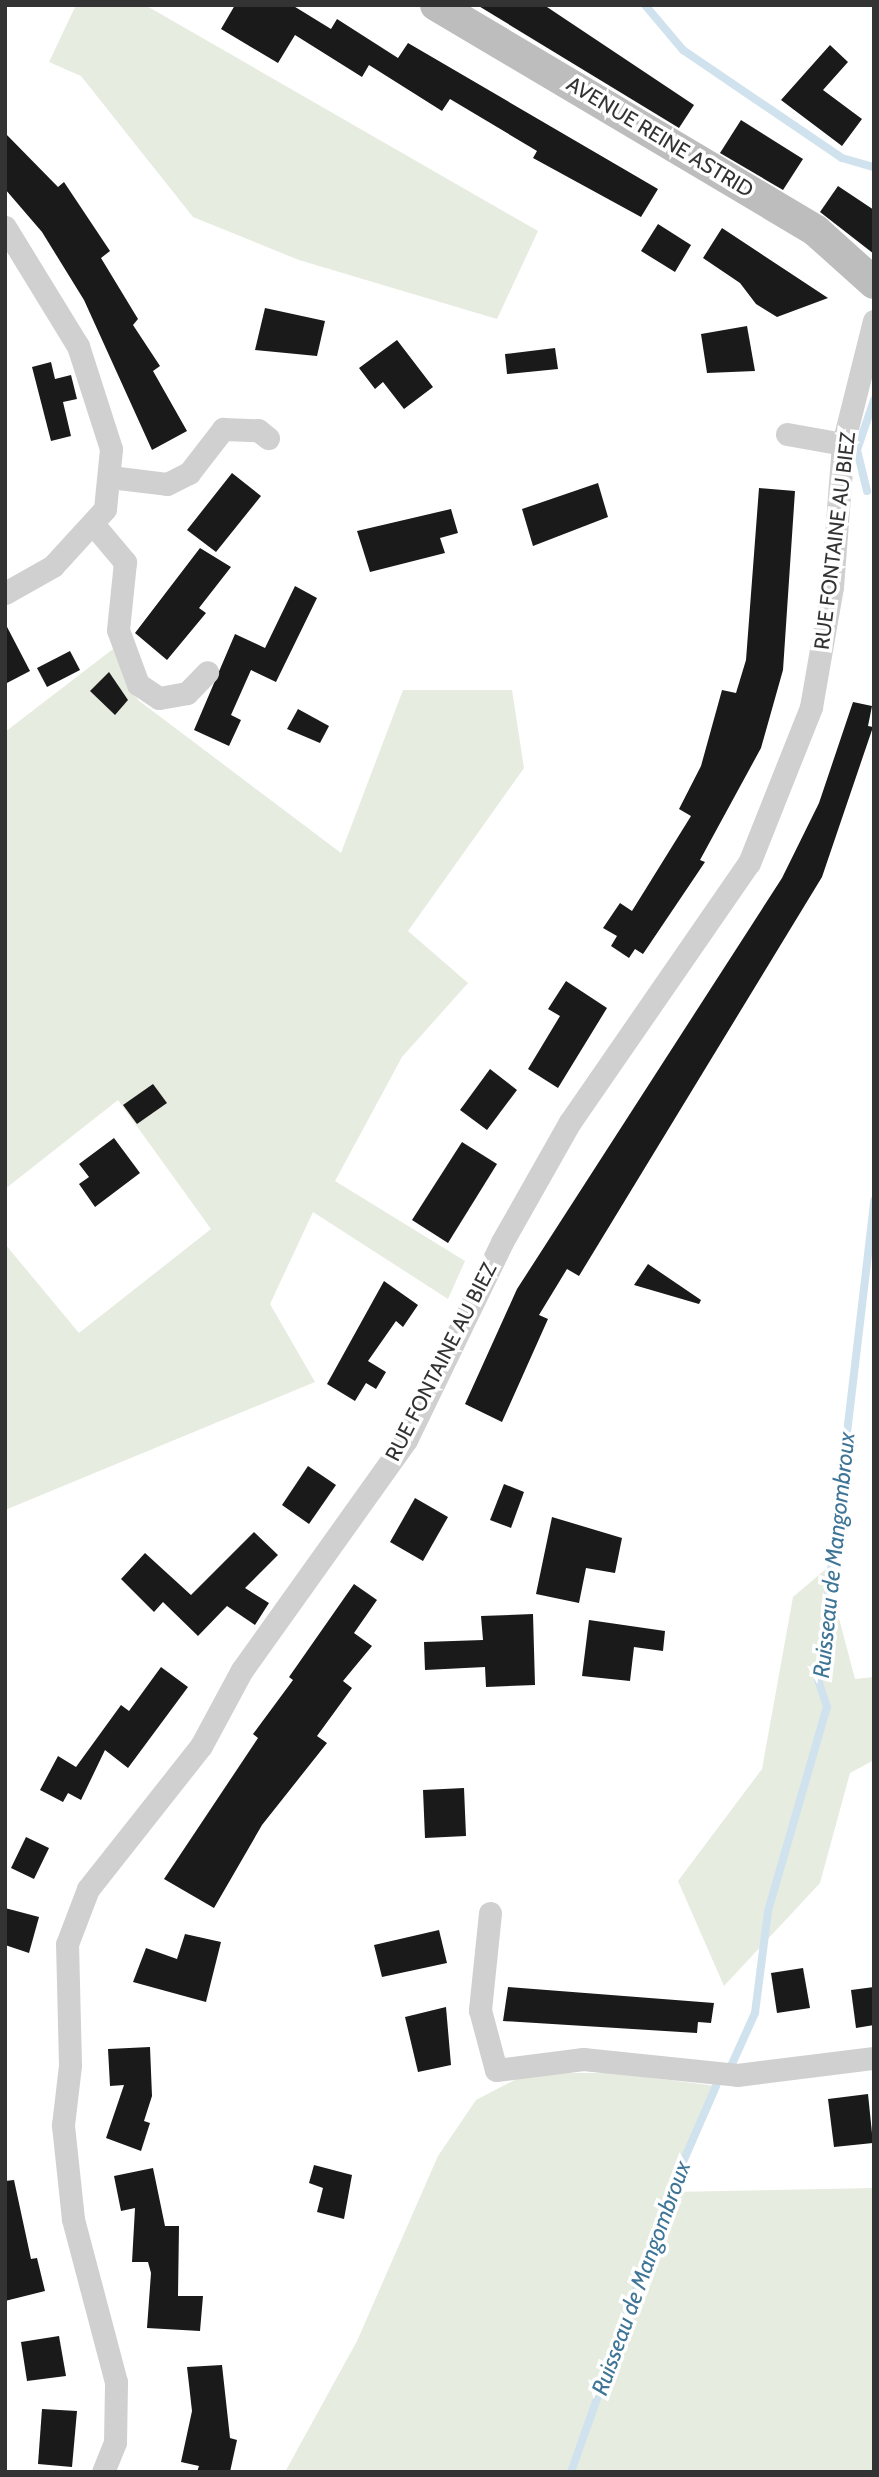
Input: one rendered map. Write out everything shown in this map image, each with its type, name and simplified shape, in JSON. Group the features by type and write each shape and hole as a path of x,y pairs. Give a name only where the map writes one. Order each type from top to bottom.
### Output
{"main road":[{"name":"AVENUE REINE ASTRID","path":"436,5 816,231 874,283"}],"street":[{"path":"5,227 78,346 99,397 110,477 105,509 93,524 53,566 5,593"},
{"name":"RUE FONTAINE AU BIEZ","path":"103,2472 115,2442 116,2382 71,2205 63,2125 70,2065 67,1944 88,1889 201,1746 242,1670 406,1440 502,1242 570,1122 749,863 811,707 832,587 844,444 874,321"},
{"path":"110,477 167,484 189,473 223,429 258,430 268,438"},
{"path":"787,433 844,444"},
{"path":"93,524 125,562 118,630 138,684 159,698 187,693 207,671"},
{"path":"490,1913 480,2010 496,2070 583,2059 737,2076 874,2058"}],"shaded area":[{"path":"76,5 145,5 538,231 497,319 299,260 193,217 81,76 49,62"},
{"path":"113,649 138,700 341,853 403,690 512,690 524,768 408,931 468,983 402,1057 335,1181 465,1261 448,1299 313,1212 270,1304 315,1382 5,1510 5,1244 79,1333 211,1229 118,1100 5,1189 5,732"},
{"path":"826,1569 855,1679 874,1677 874,1760 850,1773 820,1883 724,1986 678,1881 762,1769 793,1597"},
{"path":"528,2073 614,2073 716,2086 671,2192 874,2188 874,2472 285,2472 357,2341 438,2156 476,2100"}],"building":[{"path":"235,5 292,5 331,29 337,19 398,58 408,43 658,189 641,217 533,158 537,151 450,99 442,111 369,65 362,77 295,35 278,63 221,29"},
{"path":"477,5 544,5 694,105 679,128"},
{"path":"830,45 848,62 823,90 862,119 842,146 781,100"},
{"path":"741,120 803,159 783,190 720,153"},
{"path":"5,133 58,187 64,182 110,251 101,258 138,319 133,325 160,366 153,371 187,431 152,450 84,300 42,232 5,189"},
{"path":"838,186 874,210 874,254 820,212"},
{"path":"658,224 691,245 675,272 641,251"},
{"path":"722,228 828,298 777,317 756,304 740,283 703,258"},
{"path":"265,308 325,321 317,356 255,350"},
{"path":"747,326 755,371 707,373 701,334"},
{"path":"397,340 433,387 404,409 383,382 375,389 359,368"},
{"path":"555,348 558,369 507,374 505,354"},
{"path":"51,362 55,379 71,375 77,399 63,402 71,436 51,441 32,367"},
{"path":"232,473 261,496 216,552 187,530"},
{"path":"598,483 608,517 533,546 522,509"},
{"path":"759,488 795,491 783,670 761,748 700,860 705,862 643,954 635,949 629,958 611,946 617,936 603,928 620,903 632,911 691,816 679,809 701,766 722,690 736,693 746,660"},
{"path":"451,509 458,533 440,538 445,553 370,572 357,531"},
{"path":"200,548 231,567 199,608 206,613 167,660 135,633"},
{"path":"295,586 317,598 276,682 251,670 231,715 241,720 229,746 194,730 235,634 265,648"},
{"path":"5,623 30,671 5,684"},
{"path":"70,651 80,670 47,687 37,668"},
{"path":"109,672 128,700 115,715 90,691"},
{"path":"853,702 872,706 868,726 873,727 822,877 579,1276 567,1269 539,1315 548,1319 502,1422 465,1404 517,1289 782,878 819,803"},
{"path":"298,709 329,726 320,743 287,729"},
{"path":"566,981 607,1008 558,1088 528,1069 560,1016 548,1009"},
{"path":"490,1069 517,1090 487,1130 460,1110"},
{"path":"153,1084 167,1103 137,1124 123,1105"},
{"path":"114,1138 140,1173 95,1207 79,1184 89,1177 79,1164"},
{"path":"462,1142 497,1164 448,1243 412,1220"},
{"path":"648,1264 701,1300 699,1304 634,1285"},
{"path":"384,1281 418,1305 403,1327 396,1321 368,1361 386,1372 376,1389 366,1383 355,1401 327,1384"},
{"path":"308,1466 336,1485 309,1524 282,1505"},
{"path":"504,1484 524,1492 511,1528 490,1520"},
{"path":"415,1498 448,1517 423,1561 390,1542"},
{"path":"552,1517 622,1538 615,1573 586,1568 579,1603 536,1594"},
{"path":"254,1532 278,1555 245,1588 269,1603 255,1625 227,1606 198,1636 163,1602 154,1612 121,1579 145,1553 191,1595"},
{"path":"354,1584 377,1600 354,1633 372,1646 343,1681 352,1688 317,1736 327,1743 262,1825 214,1908 164,1879 258,1738 253,1734 293,1680 289,1677"},
{"path":"533,1614 535,1685 486,1687 485,1667 425,1670 424,1642 483,1640 481,1616"},
{"path":"589,1620 665,1631 663,1651 634,1647 630,1681 582,1676"},
{"path":"161,1667 188,1687 128,1768 105,1750 81,1800 68,1793 63,1802 40,1790 58,1756 76,1767 121,1705 129,1711"},
{"path":"464,1788 466,1836 425,1838 423,1790"},
{"path":"26,1837 49,1848 34,1879 11,1868"},
{"path":"5,1908 39,1917 29,1953 5,1945"},
{"path":"439,1930 447,1963 382,1977 374,1945"},
{"path":"185,1934 221,1942 206,2002 133,1982 146,1948 177,1959"},
{"path":"803,1968 810,2008 777,2013 771,1973"},
{"path":"508,1987 714,2003 711,2023 698,2022 697,2033 503,2021"},
{"path":"874,1987 874,2025 856,2028 851,1990"},
{"path":"446,2007 451,2065 418,2072 405,2017"},
{"path":"150,2047 152,2096 144,2121 150,2123 141,2151 106,2138 124,2085 110,2086 108,2049"},
{"path":"868,2094 873,2143 834,2147 828,2099"},
{"path":"314,2165 352,2175 344,2219 317,2212 323,2188 309,2183"},
{"path":"153,2168 165,2226 179,2226 178,2296 203,2296 200,2331 147,2328 151,2273 148,2262 132,2262 135,2208 121,2211 114,2176"},
{"path":"14,2180 31,2259 37,2258 45,2291 5,2301 5,2181"},
{"path":"59,2336 66,2376 27,2381 21,2342"},
{"path":"222,2365 230,2438 237,2440 230,2472 197,2472 199,2466 181,2462 192,2411 187,2367"},
{"path":"42,2409 77,2411 72,2467 38,2464"}],"waterway":[{"name":"Ruisseau de Mangombroux","path":"645,5 683,50 842,158 874,167"},
{"name":"Ruisseau de Mangombroux","path":"867,491 857,450 874,400"},
{"name":"Ruisseau de Mangombroux","path":"732,2064 755,2013 768,1911 827,1707 818,1680 874,1200"},
{"name":"Ruisseau de Mangombroux","path":"571,2472 670,2192 716,2086"}]}
